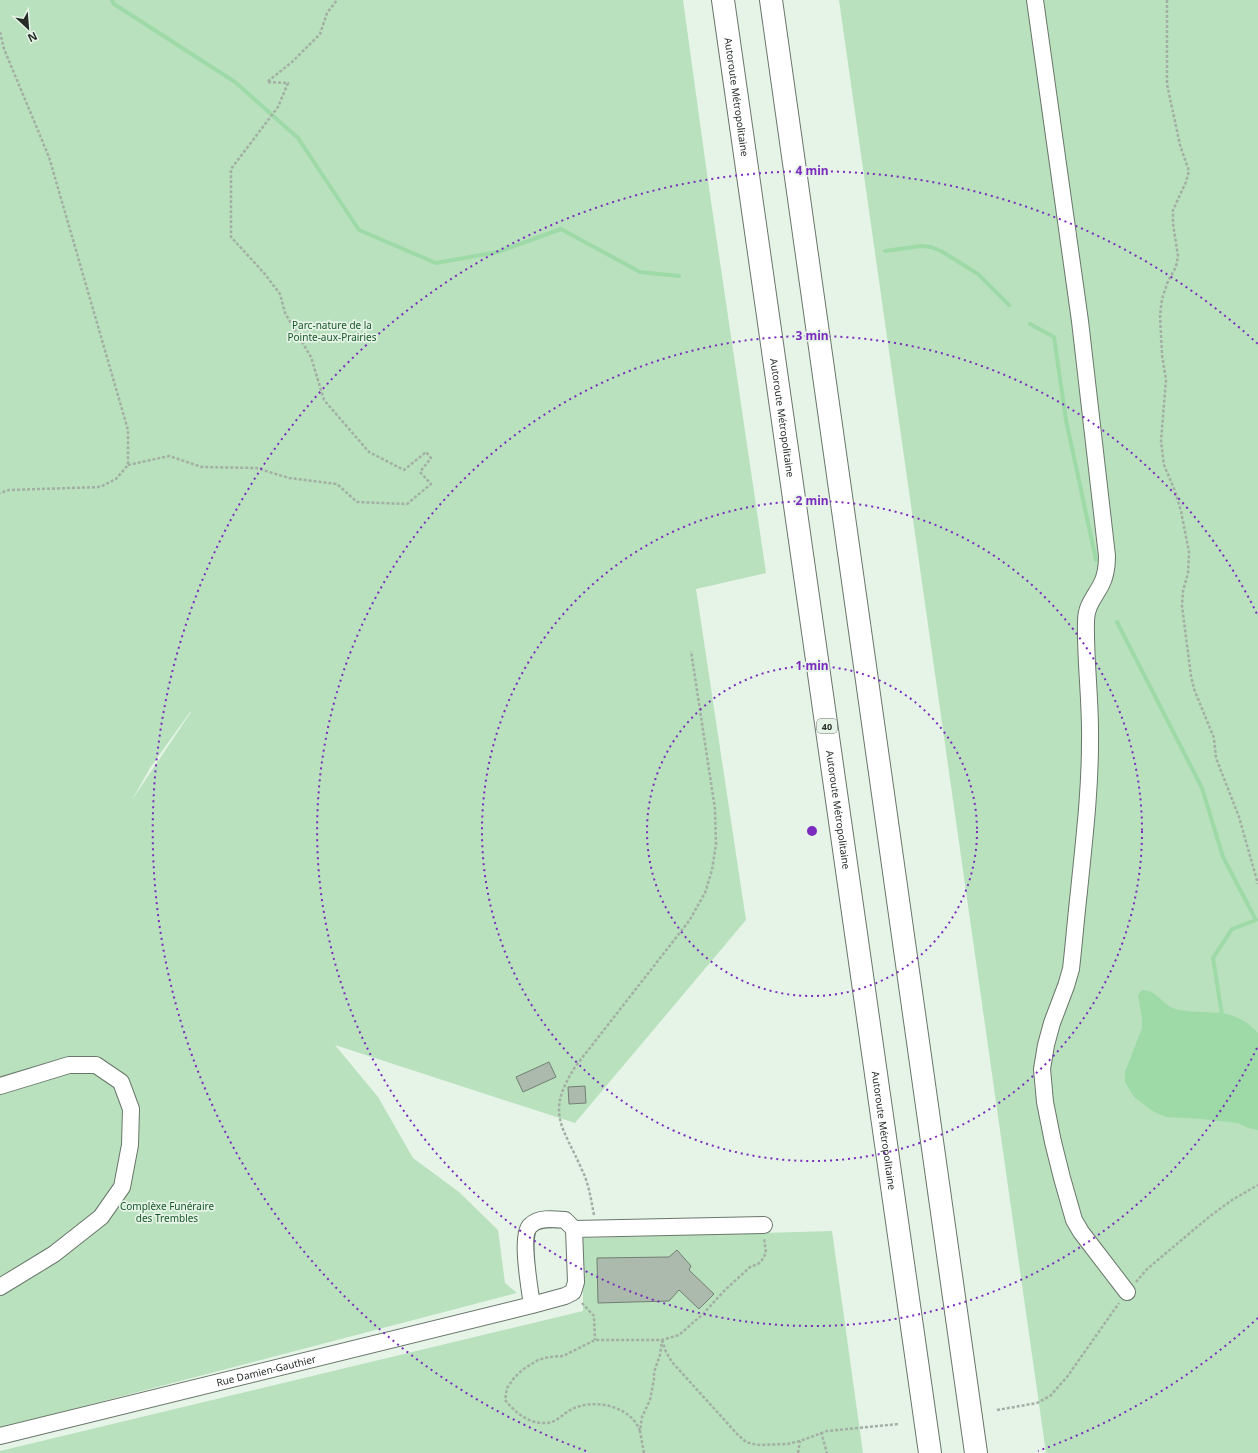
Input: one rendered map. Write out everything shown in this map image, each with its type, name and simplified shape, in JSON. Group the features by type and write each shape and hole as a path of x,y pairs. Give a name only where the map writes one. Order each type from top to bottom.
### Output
{"highway":[{"name":"Autoroute Métropolitaine","path":"723,0 930,1453"},
{"path":"771,0 976,1453"}],"street":[{"path":"1035,0 1079,313 1107,556 1104,576 1101,584 1090,601 1086,613 1090,717 1089,778 1086,829 1071,969 1048,1033 1042,1080 1053,1142 1066,1196 1074,1220 1081,1232 1127,1292"},
{"path":"0,1086 69,1065 96,1064 121,1082 131,1109 130,1144 122,1187 101,1217 54,1254 0,1287"},
{"path":"532,1305 526,1255 526,1234 529,1226 539,1220 565,1220 574,1230 576,1282 572,1292"},
{"path":"574,1230 764,1225"},
{"name":"Rue Damien-Gauthier","path":"0,1436 532,1305 565,1296 572,1292"}],"path":[{"path":"0,493 9,490 100,487 116,479 128,465 169,456 202,467 256,468 289,478 337,484 357,502 407,504 431,484 420,472 431,458 426,452 404,470 370,452 324,400 311,357 285,313 280,294 264,273 231,237 231,168 278,107 288,84 267,82 292,62 320,34 327,13 337,0"},
{"path":"1166,0 1167,84 1180,145 1189,171 1186,182 1173,210 1173,224 1178,256 1176,267 1168,281 1162,299 1160,315 1162,355 1166,380 1161,440 1164,465 1175,491 1181,511 1190,552 1188,573 1183,591 1182,606 1191,676 1194,689 1214,738 1216,758 1239,817 1258,884"},
{"path":"0,32 4,49 49,157 128,430 128,465"},
{"path":"598,1229 588,1183 561,1125 558,1108 566,1081 575,1067 689,921 705,893 712,870 716,844 715,809 691,651"},
{"path":"997,1410 1037,1403 1050,1396 1067,1377 1127,1292 1147,1270 1209,1217 1232,1200 1258,1185"},
{"path":"644,1453 640,1431 630,1415 602,1404 589,1404 572,1409 547,1423 526,1418 514,1411 505,1400 507,1388 522,1370 538,1360 549,1357 563,1356 596,1340 662,1340 679,1335 692,1325 724,1291 750,1267 758,1264 762,1260 766,1253 764,1225"},
{"path":"572,1292 594,1316 596,1340"},
{"path":"640,1431 642,1417 650,1400 654,1372 660,1355 662,1340"},
{"path":"662,1340 666,1352 672,1362 746,1442 760,1445 788,1444 800,1441 821,1432 899,1424"},
{"path":"821,1432 827,1453"},
{"path":"798,1453 800,1441"}],"green space":[{"path":"0,0 683,0 708,181 766,573 696,589 746,920 575,1123 335,1045 378,1097 413,1158 459,1192 498,1230 505,1283 517,1293 0,1428","holes":["191,712 132,800 150,768"]},
{"path":"839,0 1258,0 1258,1453 1046,1453"},
{"path":"832,1231 863,1453 0,1453 0,1451 583,1311 583,1238"}],"shaded area":[{"path":"1142,990 1152,992 1171,1007 1176,1009 1193,1012 1228,1014 1244,1021 1258,1033 1258,1130 1248,1128 1238,1123 1166,1117 1154,1112 1134,1097 1125,1082 1125,1072 1142,1028 1142,1018 1138,995"}],"building":[{"path":"549,1062 556,1077 523,1092 516,1077"},
{"path":"585,1086 586,1103 569,1104 568,1087"},
{"path":"677,1250 691,1266 689,1270 714,1294 699,1309 679,1290 669,1301 598,1303 597,1258 669,1257"}],"waterway":[{"path":"112,0 114,4 235,82 298,138 359,230 436,263 498,252 561,229 640,272 679,276"},
{"path":"885,251 921,246 931,247 941,251 978,274 1009,305"},
{"path":"1030,324 1054,337 1066,420 1096,560"},
{"path":"1117,622 1202,788 1223,857 1256,920 1232,929 1213,958 1222,1015"}],"park label":[{"name":"Parc-nature de la Pointe-aux-Prairies","path":"332,330"},
{"name":"Complèxe Funéraire des Trembles","path":"167,1212"}]}
